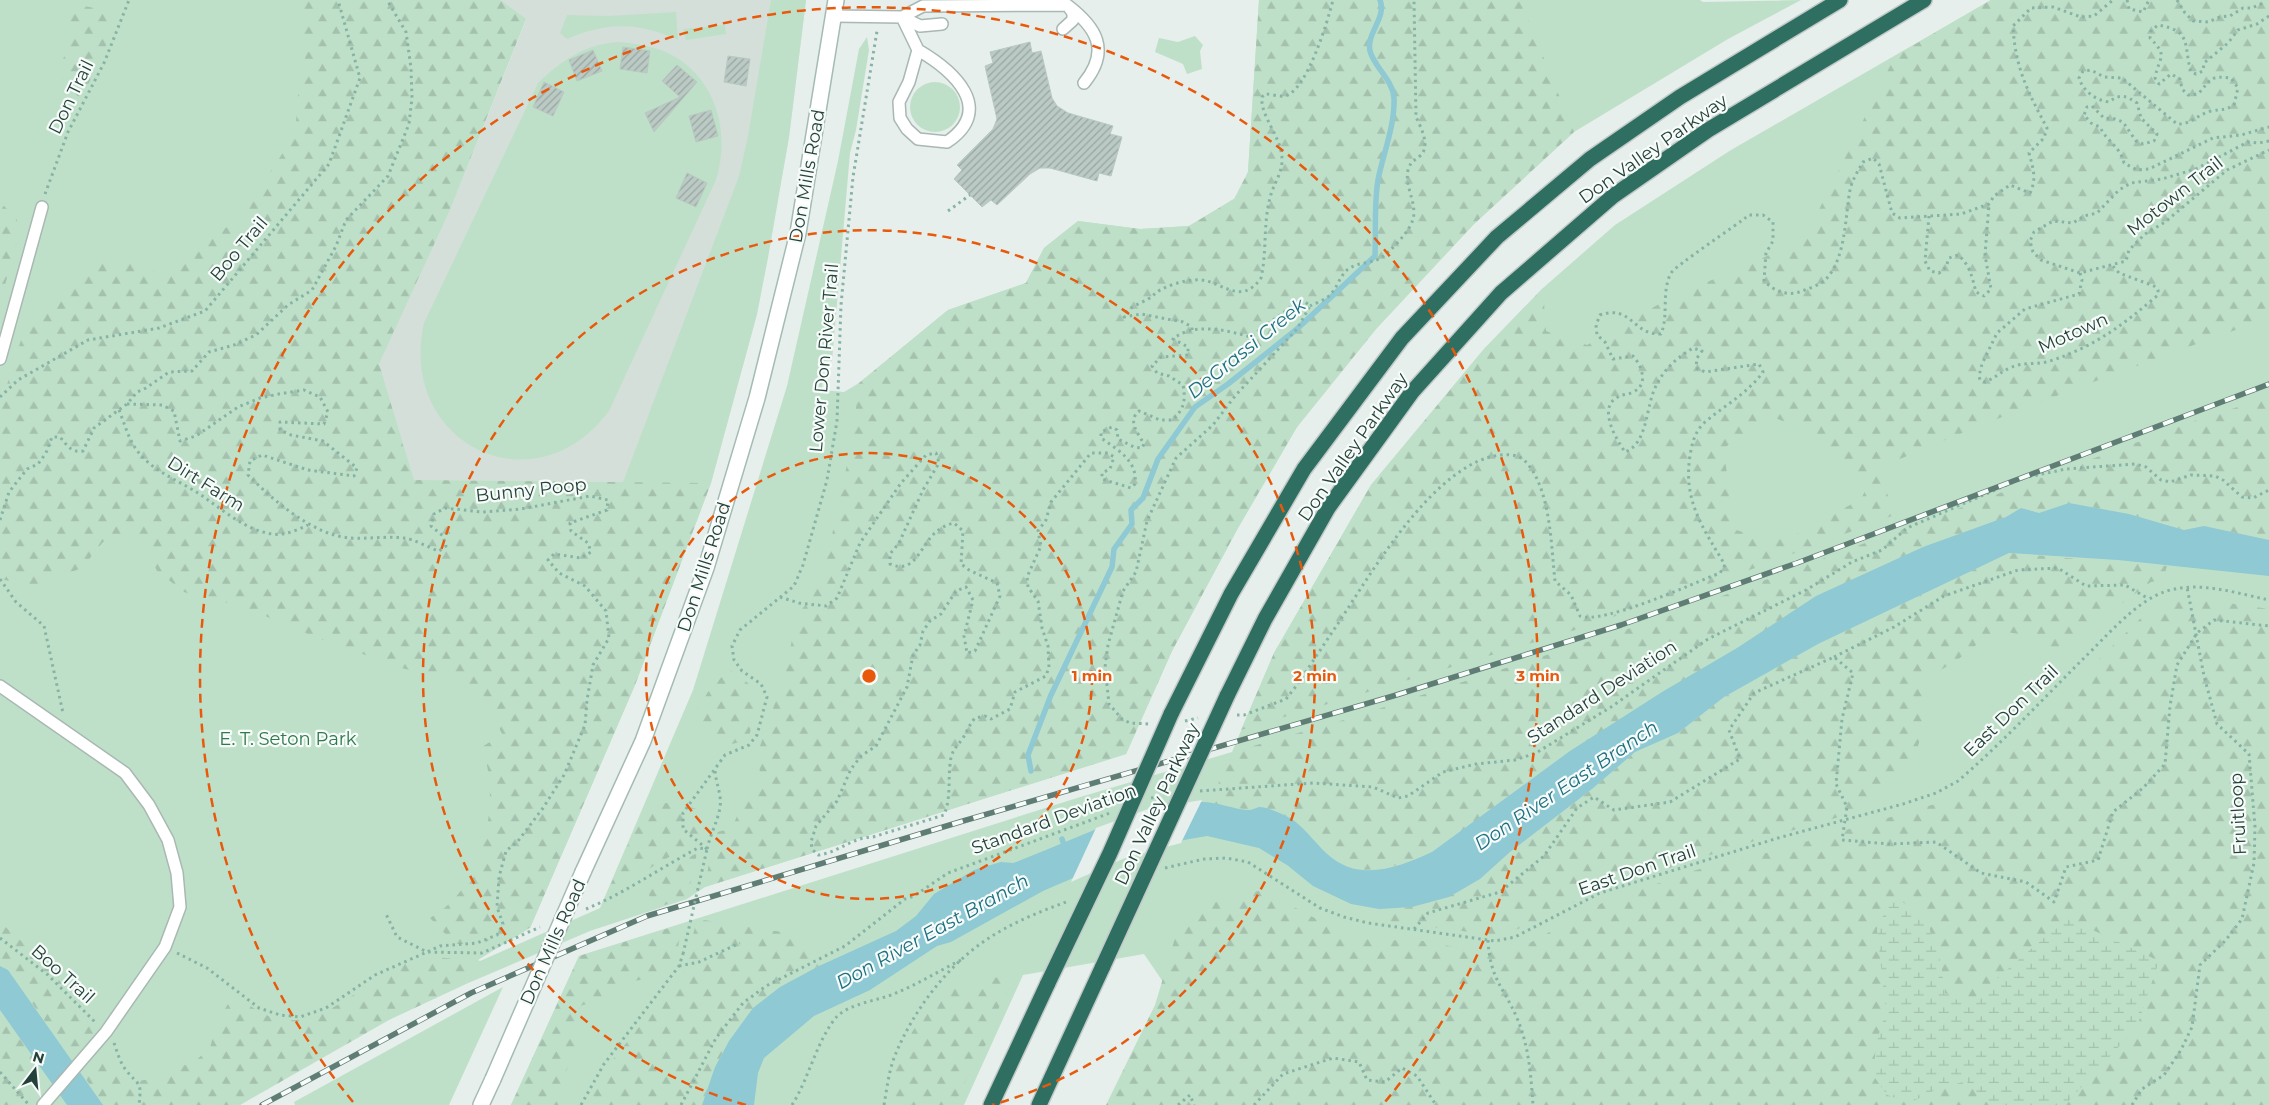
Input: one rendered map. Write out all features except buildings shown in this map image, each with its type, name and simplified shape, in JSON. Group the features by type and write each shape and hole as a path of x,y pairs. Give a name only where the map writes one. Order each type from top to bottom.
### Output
{"highway":[{"name":"Don Valley Parkway","path":"991,1105 1110,853 1171,714 1231,594 1304,469 1402,338 1497,237 1590,160 1680,98 1840,0"},
{"name":"Don Valley Parkway","path":"1039,1105 1227,696 1265,619 1328,508 1412,392 1502,293 1621,190 1708,130 1924,0"}],"main road":[{"name":"Don Mills Road","path":"481,1105 643,740 703,577 754,408 798,233 836,0"}],"lane":[{"path":"834,16 902,17 923,6 1067,5 1090,24 1096,34 1097,49 1095,63 1084,83"},
{"path":"1064,29 1073,20 1074,13 1067,5"},
{"path":"902,17 920,26 942,24"},
{"path":"902,17 918,50 936,61 957,79 969,102 968,121 960,133 947,142 918,139 907,129 900,118 899,102 910,82 918,50"},
{"path":"0,359 42,207"},
{"path":"0,686 125,773 149,805 168,840 177,873 180,907 165,947 106,1032 43,1105"}],"path":[{"name":"Don Trail","path":"42,207 46,186 68,132 104,63 129,0"},
{"name":"Boo Trail","path":"0,397 18,380 88,340 159,328 205,311 329,164 360,78 338,0"},
{"path":"0,520 10,492 27,469 38,464 42,459 52,437 60,437 71,450 83,451 94,428 127,404 137,392 169,372 192,371 209,352 234,345 256,335 288,305 312,290 329,261 346,220 388,176 409,124 412,98 411,68 406,32 387,0"},
{"path":"1192,330 1192,327 1183,322 1140,314 1124,317 1130,309 1150,298 1158,291 1194,280 1206,280 1232,291 1247,292 1255,287 1261,278 1269,199 1282,171 1279,140 1263,108 1262,97 1265,94 1285,96 1293,91 1318,51 1333,0"},
{"path":"1310,306 1330,295 1345,272 1354,264 1380,258 1405,235 1413,221 1414,209 1408,184 1408,170 1411,162 1422,154 1425,148 1423,133 1416,117 1414,0"},
{"path":"2127,0 2129,9 2143,12 2149,0"},
{"path":"2178,0 2184,13 2193,21 2208,22 2220,17 2230,16 2243,8 2252,8 2261,4 2263,0"},
{"name":"Motown Trail","path":"2269,16 2256,24 2238,30 2228,43 2204,63 2203,71 2196,74 2191,72 2187,44 2183,34 2170,27 2158,25 2151,31 2150,38 2161,48 2163,58 2155,78 2159,84 2171,74 2180,79 2182,89 2188,95 2198,94 2209,79 2217,76 2230,78 2238,88 2234,105 2223,111 2211,111 2186,124 2177,124 2122,78 2104,77 2092,70 2083,71 2080,78 2082,87 2101,101 2109,102 2117,96 2125,95 2137,104 2141,118 2158,134 2154,141 2143,144 2136,141 2122,122 2104,118 2092,106 2087,107 2084,115 2091,123 2100,127 2104,136 2122,152 2124,162 2137,170 2149,169 2213,138 2241,135 2269,127"},
{"name":"Lower Don River Trail","path":"706,849 683,829 683,813 725,755 749,745 757,735 767,697 761,684 742,671 734,660 732,646 740,630 794,586 803,565 827,480 836,421 841,305 853,177 878,18"},
{"name":"Motown Trail","path":"2269,141 2248,142 2196,169 2162,179 2131,183 2119,190 2097,213 2084,216 2073,223 2053,221 2034,232 2030,241 2033,252 2041,260 2080,273 2126,261 2129,250 2145,234 2166,222 2227,170 2269,150"},
{"path":"948,211 970,195"},
{"path":"1929,216 1926,261 1930,270 1939,273 1946,267 1949,258 1958,256 1966,262 1976,292 1984,296 1991,289 1985,255 1989,204"},
{"name":"Motown","path":"2080,273 2082,280 2079,294 2025,309 2004,329 1997,333 1982,364 1980,380 1985,382 1990,380 2014,366 2035,365 2051,361 2099,341 2116,330 2158,295 2158,290 2154,286 2119,273 2112,264"},
{"name":"Dirt Farm","path":"127,404 162,405 174,411 180,441 196,436 238,407 260,398 304,390 320,397 328,412 324,424 280,422 280,430 291,436 323,441 357,468 354,476 335,475 308,470 262,454 250,461 248,476"},
{"name":"Dirt Farm","path":"119,410 136,449 154,468 200,494 224,512 251,528 272,535 290,533 308,525"},
{"name":"Standard Deviation","path":"1199,792 1312,782 1373,787 1398,798 1408,796 1443,772 1476,764 1515,760 1536,753 1611,707 1708,639 1806,590 1852,562 1882,550 1907,528 2023,478 2066,469 2135,464 2146,467 2161,480 2170,482 2191,475 2215,476 2242,497 2253,498 2269,490"},
{"name":"Bunny Poop","path":"248,476 266,494 308,525 348,538 406,538 424,547 440,551 446,546 443,536 431,526 434,514 446,508 482,512 521,509 590,496 608,500 607,510 570,522 571,531 588,543 591,552 581,558 554,554 548,560 560,573 585,586 606,611 608,638 593,665 586,700 585,725 564,775 543,808 518,841 506,851 496,907 503,924 497,935 476,944 440,946 427,952"},
{"path":"1414,929 1428,913 1500,892 1544,856 1577,808 1594,796 1614,810 1670,802 1740,759 1728,730 1754,693 1834,657 1894,627 1944,596 2018,570 2058,568 2086,586 2125,585 2149,600"},
{"path":"0,579 16,602 44,626 64,716"},
{"name":"East Don Trail","path":"1162,869 1204,859 1226,858 1248,862 1320,908 1368,924 1495,941 1515,937 1600,893 1903,804 1936,792 1958,781 2116,627 2149,600 2164,591 2187,587 2214,589 2269,600"},
{"name":"Fruitloop","path":"2132,1105 2142,1089 2164,1075 2181,1050 2192,1026 2200,965 2225,941 2242,919 2254,863 2255,827 2248,754 2217,724 2204,676 2187,587"},
{"path":"1834,657 1853,673 1842,719 1836,784 1847,807 1842,840 1889,844 1936,842 1981,873 2026,882 2054,902 2066,867 2098,860 2113,812 2143,788 2165,764 2170,706 2177,665 2197,633 2214,620 2269,626"},
{"path":"581,1105 604,1064 679,966 706,849 720,808 720,796 715,781 715,768"},
{"name":"Standard Deviation","path":"1150,798 1169,795"},
{"name":"Standard Deviation","path":"681,1104 716,1038 743,1003 766,986 845,946 905,899 914,896 948,873 1115,811"},
{"path":"578,912 615,897 652,872 698,848 706,849"},
{"path":"884,1105 895,1054 906,1033 924,1002 963,959 987,939 1043,910 1071,900"},
{"path":"386,914 397,937 427,952"},
{"path":"165,947 207,968 259,1008 280,1015 300,1017 326,1008 375,975 427,952 482,953 544,926"},
{"name":"Boo Trail","path":"0,938 48,975 106,1032 114,1042 125,1069 137,1080 141,1089 139,1105"},
{"path":"1488,940 1492,971 1517,1018 1527,1049 1533,1105"},
{"path":"679,966 699,962 740,943"},
{"path":"792,1105 802,1090 814,1054 835,1018 864,1001 895,994 963,959"},
{"path":"1254,1105 1283,1074 1333,1058 1359,1062 1368,1080 1385,1082 1402,1068 1417,1076 1436,1105"},
{"path":"0,1072 29,1105"},
{"path":"1178,1105 1190,1095 1194,1105"}],"shaded area":[{"path":"500,0 806,0 789,137 757,314 711,483 413,480 379,363 449,212 526,20"}],"green space":[{"name":"E. T. Seton Park","path":"0,0 500,0 526,19 449,212 379,364 414,480 623,482 739,176 748,136 771,0 806,0 789,137 757,314 711,483 635,685 530,928 478,960 480,961 600,908 693,690 787,386 838,161 859,49 867,37 869,50 856,130 850,153 832,361 824,361 822,390 844,392 859,383 948,310 1026,283 1044,248 1078,221 1140,229 1189,226 1237,197 1248,172 1259,0 1700,0 1703,2 1801,0 1728,39 1574,132 1474,224 1376,329 1297,427 1238,528 1172,651 1126,754 705,887 687,899 590,931 466,984 470,965 240,1105 0,1105"},
{"path":"293,0 500,0 526,19 449,212 379,363 413,480 711,483 635,685 530,928 504,933 482,944 455,944 430,918 449,905 464,887 475,866 484,842 489,818 490,793 488,769 482,747 502,734 484,696 458,676 427,675 402,668 320,639 239,605 201,598 184,592 157,571 144,545 128,535 103,542 82,568 33,586 0,579 0,407 27,321 65,299 87,266 110,263 134,263 149,268 165,280 223,229 232,225 239,226 245,221 244,214 251,200 295,135 299,83 306,66 300,19"},
{"path":"1259,0 1520,0 1574,132 1474,224 1376,329 1297,427 1238,528 1172,651 1126,754 705,887 714,833 732,828 742,804 761,786 758,752 788,665 795,618 814,594 828,554 852,441 859,383 948,310 1026,283 1044,248 1078,221 1140,229 1189,226 1234,199 1248,172"},
{"path":"1991,0 2269,0 2269,1105 1247,1105 1144,954 1023,975 964,1105 511,1105 579,956 1077,798 1232,752 1274,653 1371,485 1484,349 1543,288 1615,225 1731,150"},
{"path":"1991,0 2269,0 2269,318 2024,408 1879,468 1888,496 1897,514 1761,566 1575,630 1241,730 1274,653 1371,485 1484,349 1543,288 1546,331 1587,345 1668,299 1804,240 1895,56","holes":["1771,416 1826,445 1850,465 1866,489 1861,499 1791,537 1771,541 1733,529 1724,448"]},
{"path":"83,6 101,9 118,20 81,100 63,79 60,67 71,39 70,13"},
{"path":"676,12 678,40 649,30 622,26 596,29 567,39 560,33 567,15 609,16"},
{"path":"725,25 726,34 686,40 683,29"},
{"path":"1195,36 1203,45 1200,51 1202,69 1187,74 1183,64 1155,52 1159,38 1178,42"},
{"path":"619,42 661,50 676,57 696,73 706,86 718,116 721,132 722,148 716,180 609,411 579,441 545,456 511,459 479,450 451,430 431,402 421,366 424,323 538,83 565,60 595,46"},
{"path":"930,82 940,82 953,89 960,102 960,112 953,125 940,132 930,132 921,128 914,121 910,112 910,102 914,93 921,86"},
{"path":"0,202 17,219 17,242 0,303"},
{"path":"2269,397 2269,540 2204,526 2184,530 2129,514 2069,503 2039,513 2021,508 2007,517 1923,547 1864,575 1662,692 1432,852 1410,862 1382,869 1360,870 1338,862 1289,817 1260,807 1249,810 1210,803 1232,752 1347,719 1671,615 2197,420"},
{"path":"2009,553 2167,566 2163,580 2151,582 2054,654 2024,635 1995,630 1956,661 1924,680 1924,726 1914,759 1896,782 1858,802 1853,813 1748,843 1596,891 1533,923 1500,936 1371,919 1379,909 1412,907 1480,879 1510,852 1592,789 1635,752 1678,733 1724,697 1818,644"},
{"path":"2181,596 2269,609 2269,1105 2065,1105 2081,1089 1999,979 1966,1005 1945,993 1940,958 1877,929 1886,1011 1877,1041 1873,1075 1909,1103 1937,1089 1966,1081 1990,1105 1106,1105 1155,1005 1175,938 1185,932 1200,906 1262,890 1354,939 1425,941 1474,951 1526,945 1602,903 1696,870 1770,852 1942,802 1969,786 2144,615"},
{"path":"729,669 748,683 757,697 750,733 744,741 732,744 701,729 693,716 708,692"},
{"path":"646,803 676,803 700,810 701,833 699,843 676,853 607,893"},
{"path":"697,853 687,899 653,908 645,881"},
{"path":"1902,902 1924,913 1940,958 1945,993 1966,1005 2067,918 2159,961 2137,1027 2065,1105 1990,1105 1966,1081 1937,1089 1910,1103 1887,1095 1873,1075 1877,1041 1886,1011 1877,929 1889,903"},
{"path":"697,919 789,933 819,966 780,987 729,1041 715,1067 702,1105 587,1105 611,1062 684,971"},
{"path":"0,922 48,965 96,1031 70,1056 8,970 0,965"},
{"path":"682,924 677,953 663,976 623,983 610,997 580,1006 575,1047 557,1097 568,1105 511,1105 579,956"},
{"path":"433,957 472,960 466,984 389,1020 240,1105 103,1105 84,1076 99,1056 131,1082 158,1078 173,1069 194,1062 210,1048 217,1022 228,1004 247,1003 269,1016 290,1020 311,1017 332,1008 391,971 411,961"},
{"path":"991,977 1004,978 1008,991 994,1017 991,1038 977,1056 955,1105 890,1105 897,1065 908,1039 923,1015 951,984 964,992 974,994 978,993 987,984"},
{"path":"503,987 449,1105 295,1105 294,1102"},
{"path":"0,1010 34,1058 38,1084 11,1105 0,1105"}],"water":[{"name":"Don River East Branch","path":"2069,503 2129,514 2184,530 2204,526 2269,540 2269,576 2118,560 2009,553 1818,644 1724,697 1678,733 1635,752 1592,789 1510,852 1480,879 1449,897 1412,907 1379,909 1351,904 1313,886 1287,865 1259,848 1207,836 1124,856 1043,891 951,942 937,946 870,990 814,1016 764,1058 758,1073 754,1105 702,1105 715,1067 729,1041 753,1008 780,987 819,966 896,931 916,916 934,894 974,870 1001,862 1013,863 1105,826 1152,810 1199,802 1248,810 1262,807 1277,812 1295,821 1325,852 1338,862 1349,867 1373,870 1385,869 1410,862 1432,852 1570,751 1662,692 1737,648 1816,596 1923,547 2006,517 2021,508 2039,513"},
{"path":"0,966 8,970 103,1105 67,1105 0,1010"}],"pier":[{"path":"1202,800 1181,843 1125,858 1071,882 1096,828 1148,809"}],"waterway":[{"name":"DeGrassi Creek","path":"1031,771 1028,755 1051,695 1112,567 1114,549 1132,524 1131,510 1143,498 1158,459 1195,407 1228,384 1297,329 1375,256 1378,180 1391,129 1394,108 1393,91 1375,63 1370,51 1371,38 1381,13 1380,0"},
{"name":"DeGrassi Creek","path":"1062,839 1066,851"}],"railway":[{"path":"262,1105 471,993 647,916 963,821 1393,696 1621,625 1797,563 2269,384"}]}
